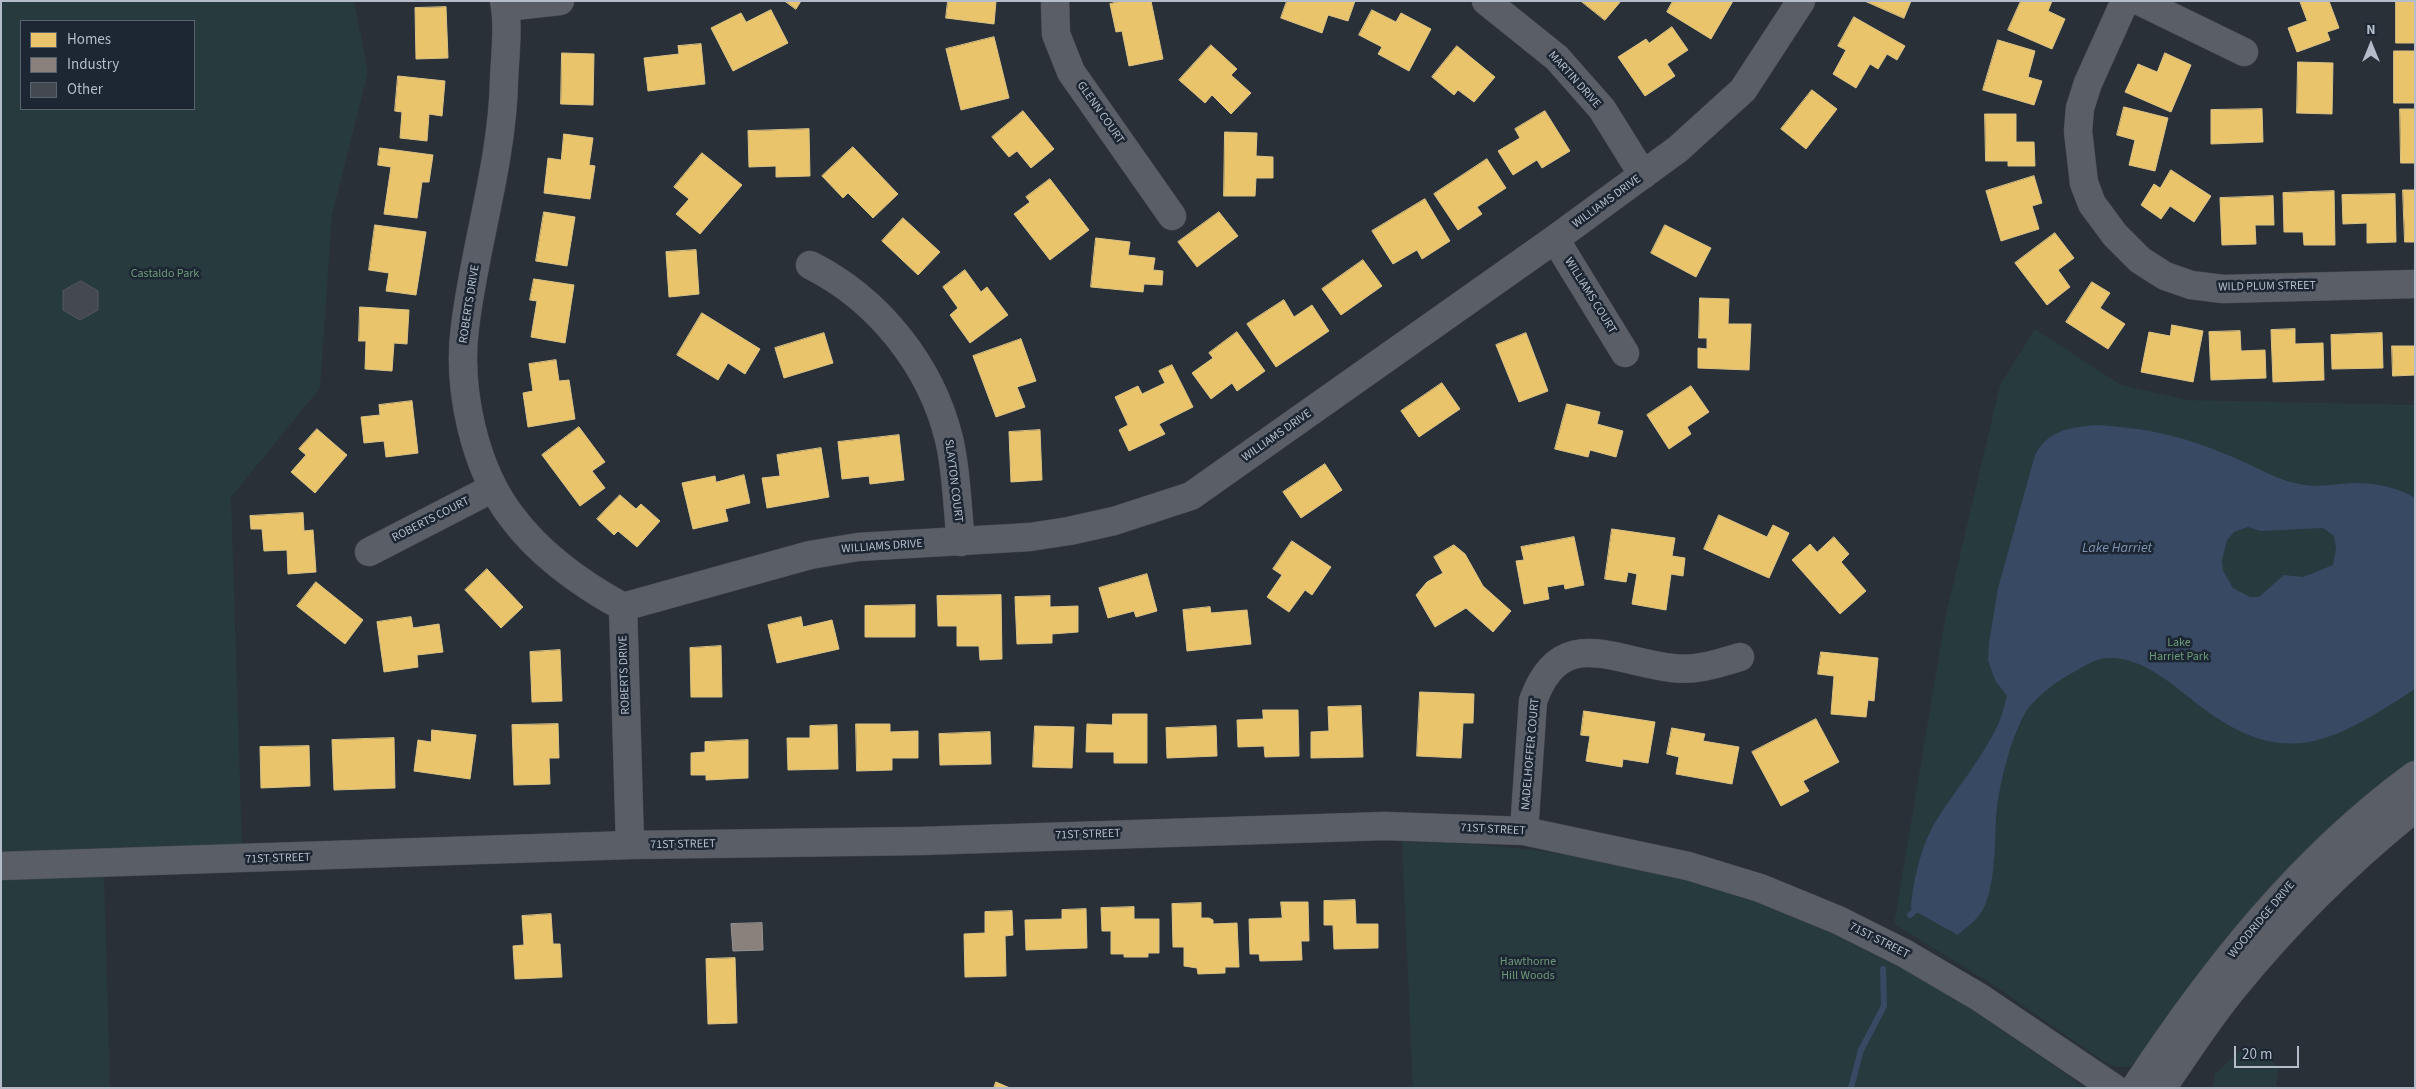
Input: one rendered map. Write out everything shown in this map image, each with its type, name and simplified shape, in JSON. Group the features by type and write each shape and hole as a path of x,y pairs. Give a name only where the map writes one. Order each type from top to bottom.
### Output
{"street":[{"path":"504,4 560,1"},
{"name":"GLENN COURT","path":"1054,1 1056,34 1071,72 1172,216"},
{"name":"MARTIN DRIVE","path":"1486,1 1557,58 1602,109 1643,175"},
{"name":"WILLIAMS DRIVE","path":"623,607 810,555 858,547 1030,537 1069,531 1114,520 1191,496 1678,150 1743,90 1801,1"},
{"name":"WILD PLUM STREET","path":"2125,1 2102,49 2080,108 2078,131 2084,183 2092,204 2116,235 2140,260 2165,276 2191,285 2224,289 2415,284"},
{"path":"2139,1 2244,52"},
{"name":"ROBERTS DRIVE","path":"504,4 502,125 465,326 463,373 466,404 475,437 493,488 512,517 555,562 585,586 623,607 630,845"},
{"name":"WILLIAMS COURT","path":"1555,239 1625,353"},
{"name":"SLAYTON COURT","path":"810,265 829,275 863,298 892,330 926,379 944,419 950,441 961,542"},
{"name":"ROBERTS COURT","path":"369,552 493,488"},
{"name":"NADELHOFFER COURT","path":"1524,831 1533,701 1539,684 1549,669 1564,656 1579,653 1599,654 1672,668 1688,669 1710,666 1740,657"},
{"name":"WOODRIDGE DRIVE","path":"2135,1088 2226,962 2289,886 2334,841 2415,775"},
{"name":"WOODRIDGE DRIVE","path":"2162,1088 2234,987 2265,950 2347,865 2415,808"},
{"name":"71ST STREET","path":"1,866 630,845 920,841 1385,826 1524,831 1688,866 1760,888 1838,920 1904,953 1979,997 2114,1088"}],"green space":[{"name":"Castaldo Park","path":"1,1 354,1 368,72 332,215 320,388 231,497 242,845 1,852"},
{"name":"Lake Harriet Park","path":"2035,329 2121,385 2188,400 2415,405 2415,762 2130,1067 2115,1067 2103,1061 1995,986 1894,924 1945,619 2000,385"},
{"name":"Hawthorne Hill Woods","path":"1402,842 1469,844 1536,850 1603,861 1669,876 1733,894 1797,918 1858,945 1918,976 1942,990 2084,1088 1413,1088"},
{"path":"104,874 110,1088 1,1088 1,877"},
{"path":"2261,1048 2279,1069 2276,1088 2212,1088 2215,1074 2240,1051"}],"water":[{"name":"Lake Harriet","path":"2095,425 2131,428 2178,438 2210,448 2289,482 2319,486 2368,483 2393,488 2415,498 2415,689 2360,723 2334,735 2310,742 2285,743 2259,738 2231,726 2200,706 2158,674 2134,662 2109,658 2100,659 2086,665 2061,679 2047,690 2025,713 2014,737 1999,793 1994,866 1990,891 1980,914 1958,935 1911,909 1913,888 1919,864 1931,830 1984,750 1998,725 2003,711 2007,696 1995,680 1988,660 1989,643 1998,588 2035,455 2046,440 2053,435 2068,429","holes":["2248,527 2261,531 2323,528 2334,536 2336,549 2333,565 2303,577 2284,575 2259,597 2250,597 2233,588 2223,571 2222,560 2227,540 2234,532"]}],"building: Homes":[{"path":"785,1 801,1 796,9"},
{"path":"948,1 996,1 994,24 946,18"},
{"path":"1122,1 1151,1 1163,59 1129,66 1122,31 1116,32 1110,4"},
{"path":"1287,1 1355,1 1348,21 1328,15 1322,33 1281,18"},
{"path":"1581,1 1621,1 1605,20"},
{"path":"1673,1 1733,1 1711,39 1667,12"},
{"path":"1865,1 1911,1 1904,18"},
{"path":"2021,1 2052,1 2048,11 2065,19 2052,49 2008,30"},
{"path":"2300,1 2329,1 2339,28 2327,32 2330,40 2297,52 2288,28 2307,21"},
{"path":"2396,1 2415,1 2415,43 2396,43"},
{"path":"446,7 448,58 416,59 415,8"},
{"path":"771,10 788,43 733,71 711,28 741,13 746,22"},
{"path":"1372,10 1396,22 1401,13 1431,29 1409,71 1378,54 1382,47 1359,35"},
{"path":"1854,17 1905,46 1897,60 1887,54 1878,69 1870,64 1856,88 1833,74 1846,50 1838,46"},
{"path":"1672,27 1688,50 1667,64 1675,76 1645,96 1618,57 1646,39 1649,43"},
{"path":"994,37 1009,98 961,110 946,49"},
{"path":"1998,40 2035,51 2028,77 2042,81 2034,105 1983,90"},
{"path":"701,44 705,84 648,91 644,58 679,54 678,46"},
{"path":"1211,45 1237,69 1231,75 1251,93 1231,114 1212,95 1205,103 1179,80"},
{"path":"1457,46 1495,77 1474,102 1458,90 1454,95 1432,77"},
{"path":"2394,51 2415,51 2415,103 2394,103"},
{"path":"562,53 594,54 593,105 561,104"},
{"path":"2165,53 2191,65 2171,112 2125,92 2138,64 2157,72"},
{"path":"2298,62 2333,63 2332,114 2297,113"},
{"path":"398,76 445,81 442,116 429,114 427,141 400,138 402,112 395,111"},
{"path":"1812,90 1837,109 1806,149 1781,129"},
{"path":"2124,107 2168,118 2155,171 2129,165 2135,140 2117,135"},
{"path":"2262,109 2263,142 2211,144 2211,110"},
{"path":"2400,109 2415,109 2415,163 2401,163"},
{"path":"1023,111 1054,149 1031,168 1017,151 1009,157 992,137"},
{"path":"1545,111 1570,151 1542,168 1537,160 1513,175 1498,151 1520,138 1515,129"},
{"path":"1985,114 2016,114 2016,142 2034,142 2035,166 2008,166 2008,161 1986,161"},
{"path":"809,129 810,176 776,177 776,166 749,167 748,131"},
{"path":"1225,132 1257,133 1256,156 1273,157 1273,178 1256,178 1255,196 1224,196"},
{"path":"564,134 593,138 589,165 595,166 590,199 544,193 548,158 561,160"},
{"path":"853,147 898,194 873,218 848,193 843,198 822,176"},
{"path":"380,148 433,155 429,182 422,182 417,218 384,214 391,167 378,165"},
{"path":"702,153 742,185 700,234 676,214 689,199 674,187"},
{"path":"1487,159 1506,188 1477,207 1482,214 1458,230 1434,194"},
{"path":"2171,170 2211,196 2194,222 2170,206 2161,219 2141,205 2154,184 2160,188"},
{"path":"2034,176 2042,203 2032,206 2039,229 2001,241 1986,191"},
{"path":"1050,179 1089,230 1050,260 1014,214 1030,202 1026,197"},
{"path":"2403,190 2415,190 2415,242 2405,242"},
{"path":"2334,191 2335,245 2304,245 2303,232 2284,232 2283,193"},
{"path":"2395,194 2396,242 2367,243 2367,223 2343,224 2342,195"},
{"path":"2273,196 2274,225 2255,225 2256,244 2222,245 2220,198"},
{"path":"1425,199 1450,241 1422,259 1417,250 1393,264 1372,231"},
{"path":"544,212 575,217 567,266 536,261"},
{"path":"1219,212 1238,236 1197,267 1178,242"},
{"path":"903,218 940,252 918,275 882,241"},
{"path":"375,225 426,232 416,295 386,291 389,273 369,270"},
{"path":"1665,225 1711,248 1696,277 1651,253"},
{"path":"2055,233 2074,258 2058,270 2070,287 2047,305 2015,263"},
{"path":"1096,238 1130,242 1128,255 1155,258 1153,270 1163,271 1162,285 1144,284 1143,292 1091,287"},
{"path":"696,250 699,294 669,297 666,252"},
{"path":"1363,260 1382,286 1341,315 1322,289"},
{"path":"965,270 981,292 987,287 1008,315 970,343 950,315 958,308 943,287"},
{"path":"534,279 574,285 565,343 531,337 537,301 530,300"},
{"path":"2092,282 2110,293 2100,308 2125,324 2108,349 2066,322"},
{"path":"1700,298 1729,299 1728,324 1751,324 1749,370 1698,368 1698,348 1707,349 1707,338 1699,338"},
{"path":"1284,300 1294,317 1312,305 1329,331 1276,367 1247,324"},
{"path":"360,307 409,310 407,344 394,343 392,371 365,369 366,341 359,341"},
{"path":"702,313 760,349 745,374 728,363 718,380 677,355"},
{"path":"2172,325 2203,331 2193,382 2141,372 2149,332 2170,336"},
{"path":"2295,329 2295,344 2323,343 2324,380 2273,382 2271,330"},
{"path":"2240,331 2241,351 2265,350 2266,378 2211,380 2209,332"},
{"path":"1237,332 1265,371 1237,391 1232,383 1211,399 1192,373 1213,358 1209,353"},
{"path":"824,333 833,363 784,378 775,348"},
{"path":"1526,333 1548,391 1519,402 1496,345"},
{"path":"2382,333 2383,368 2332,369 2331,335"},
{"path":"1021,339 1036,381 1017,387 1025,407 996,417 973,356"},
{"path":"2392,346 2415,346 2415,375 2393,376"},
{"path":"556,360 559,381 569,380 575,419 528,427 523,393 533,391 529,364"},
{"path":"1172,365 1193,407 1159,424 1165,434 1129,451 1119,430 1128,425 1115,397 1138,386 1142,394 1165,383 1159,371"},
{"path":"1442,383 1460,409 1419,437 1401,411"},
{"path":"1691,386 1709,412 1687,427 1691,434 1669,449 1647,415"},
{"path":"412,401 418,453 386,457 384,441 364,443 361,417 380,415 379,405"},
{"path":"1567,404 1600,412 1597,424 1623,431 1616,457 1590,450 1588,457 1555,449"},
{"path":"579,427 605,462 592,471 605,488 580,506 542,455"},
{"path":"317,429 347,455 315,493 291,472 306,455 299,449"},
{"path":"1040,430 1042,480 1011,482 1009,432"},
{"path":"899,435 904,480 870,484 869,476 842,479 838,442"},
{"path":"821,448 829,497 767,508 762,478 780,476 777,455"},
{"path":"1325,464 1342,490 1301,518 1283,492"},
{"path":"744,475 750,503 725,509 728,521 693,529 682,483 715,476 716,482"},
{"path":"620,495 636,509 641,504 660,521 637,547 618,531 614,535 597,519"},
{"path":"303,513 304,531 313,530 316,572 288,574 287,550 264,551 262,529 251,529 250,516"},
{"path":"1719,515 1767,537 1773,525 1789,533 1769,578 1704,549"},
{"path":"1612,529 1675,538 1672,556 1685,558 1683,576 1671,574 1666,610 1632,604 1637,574 1628,572 1626,582 1605,579"},
{"path":"1574,537 1584,585 1565,589 1564,584 1547,587 1549,599 1524,604 1516,561 1524,560 1521,547"},
{"path":"1834,537 1849,554 1841,562 1866,591 1840,614 1792,560 1810,544 1817,552"},
{"path":"1292,541 1331,567 1312,595 1305,590 1289,612 1267,597 1282,575 1273,569"},
{"path":"1454,545 1465,554 1483,586 1511,611 1493,632 1466,608 1435,627 1416,595 1427,582 1443,573 1434,557"},
{"path":"487,569 523,607 501,628 465,590"},
{"path":"1147,574 1157,611 1136,617 1134,611 1108,618 1099,588"},
{"path":"316,582 363,620 345,644 297,606"},
{"path":"1001,595 1002,659 980,660 979,646 957,646 957,626 938,626 937,596"},
{"path":"1050,596 1050,607 1078,606 1078,632 1052,634 1052,643 1017,644 1015,597"},
{"path":"915,605 915,637 865,637 865,606"},
{"path":"1210,607 1211,613 1247,610 1251,644 1187,651 1183,610"},
{"path":"411,617 413,628 439,624 443,652 417,655 418,667 384,672 377,622"},
{"path":"801,617 803,627 832,620 839,649 777,663 768,625"},
{"path":"721,646 722,697 691,697 690,648"},
{"path":"560,650 562,701 532,702 530,652"},
{"path":"1821,652 1878,658 1874,701 1868,700 1866,717 1831,714 1834,676 1818,674"},
{"path":"1420,692 1474,694 1473,723 1463,723 1461,758 1417,756"},
{"path":"1361,706 1363,757 1311,758 1311,732 1329,731 1328,707"},
{"path":"1263,710 1298,710 1299,756 1265,757 1264,746 1238,747 1237,720 1263,719"},
{"path":"1584,711 1655,722 1648,763 1623,759 1622,767 1586,761 1590,736 1581,735"},
{"path":"1113,714 1147,714 1147,763 1114,763 1114,752 1086,752 1087,724 1112,725"},
{"path":"1816,719 1839,762 1803,781 1809,791 1781,806 1752,752"},
{"path":"558,724 559,758 549,758 550,784 514,785 512,725"},
{"path":"856,724 890,724 890,732 918,731 918,758 892,758 892,770 857,771"},
{"path":"837,725 838,769 788,770 787,738 810,738 810,726"},
{"path":"1035,726 1074,727 1072,768 1033,767"},
{"path":"1216,726 1217,756 1167,758 1166,728"},
{"path":"1672,728 1705,734 1703,741 1739,747 1732,784 1676,774 1679,757 1667,754"},
{"path":"432,730 476,735 470,779 414,771 418,740 431,742"},
{"path":"990,732 991,764 940,765 939,734"},
{"path":"394,738 395,788 334,790 332,740"},
{"path":"748,740 748,778 706,780 706,775 691,775 691,753 705,752 705,742"},
{"path":"309,746 310,786 261,788 260,747"},
{"path":"1355,900 1356,924 1378,924 1378,948 1334,949 1333,925 1324,925 1324,901"},
{"path":"1281,902 1308,902 1309,941 1301,941 1302,960 1260,961 1259,954 1250,954 1249,919 1282,918"},
{"path":"1201,903 1201,918 1213,920 1213,924 1237,923 1239,967 1225,967 1225,973 1198,974 1197,968 1184,966 1184,947 1173,947 1172,904"},
{"path":"1134,907 1134,919 1159,919 1159,953 1148,953 1148,957 1124,957 1124,954 1111,954 1111,931 1102,931 1101,908"},
{"path":"1086,909 1087,948 1026,950 1025,920 1062,919 1062,910"},
{"path":"1012,911 1013,935 1005,936 1006,976 965,977 964,934 985,933 985,912"},
{"path":"551,914 553,944 560,944 562,977 515,979 513,946 524,945 522,916"},
{"path":"735,958 737,1023 708,1024 706,959"},
{"path":"996,1082 1010,1088 994,1088"}],"building: Industry":[{"path":"762,923 763,950 733,951 731,924"}],"building: Other":[{"path":"81,281 98,291 98,310 80,320 63,310 63,291"}],"waterway":[{"path":"1910,915 1920,906"},
{"path":"1851,1088 1861,1050 1884,1006 1883,969"}]}
